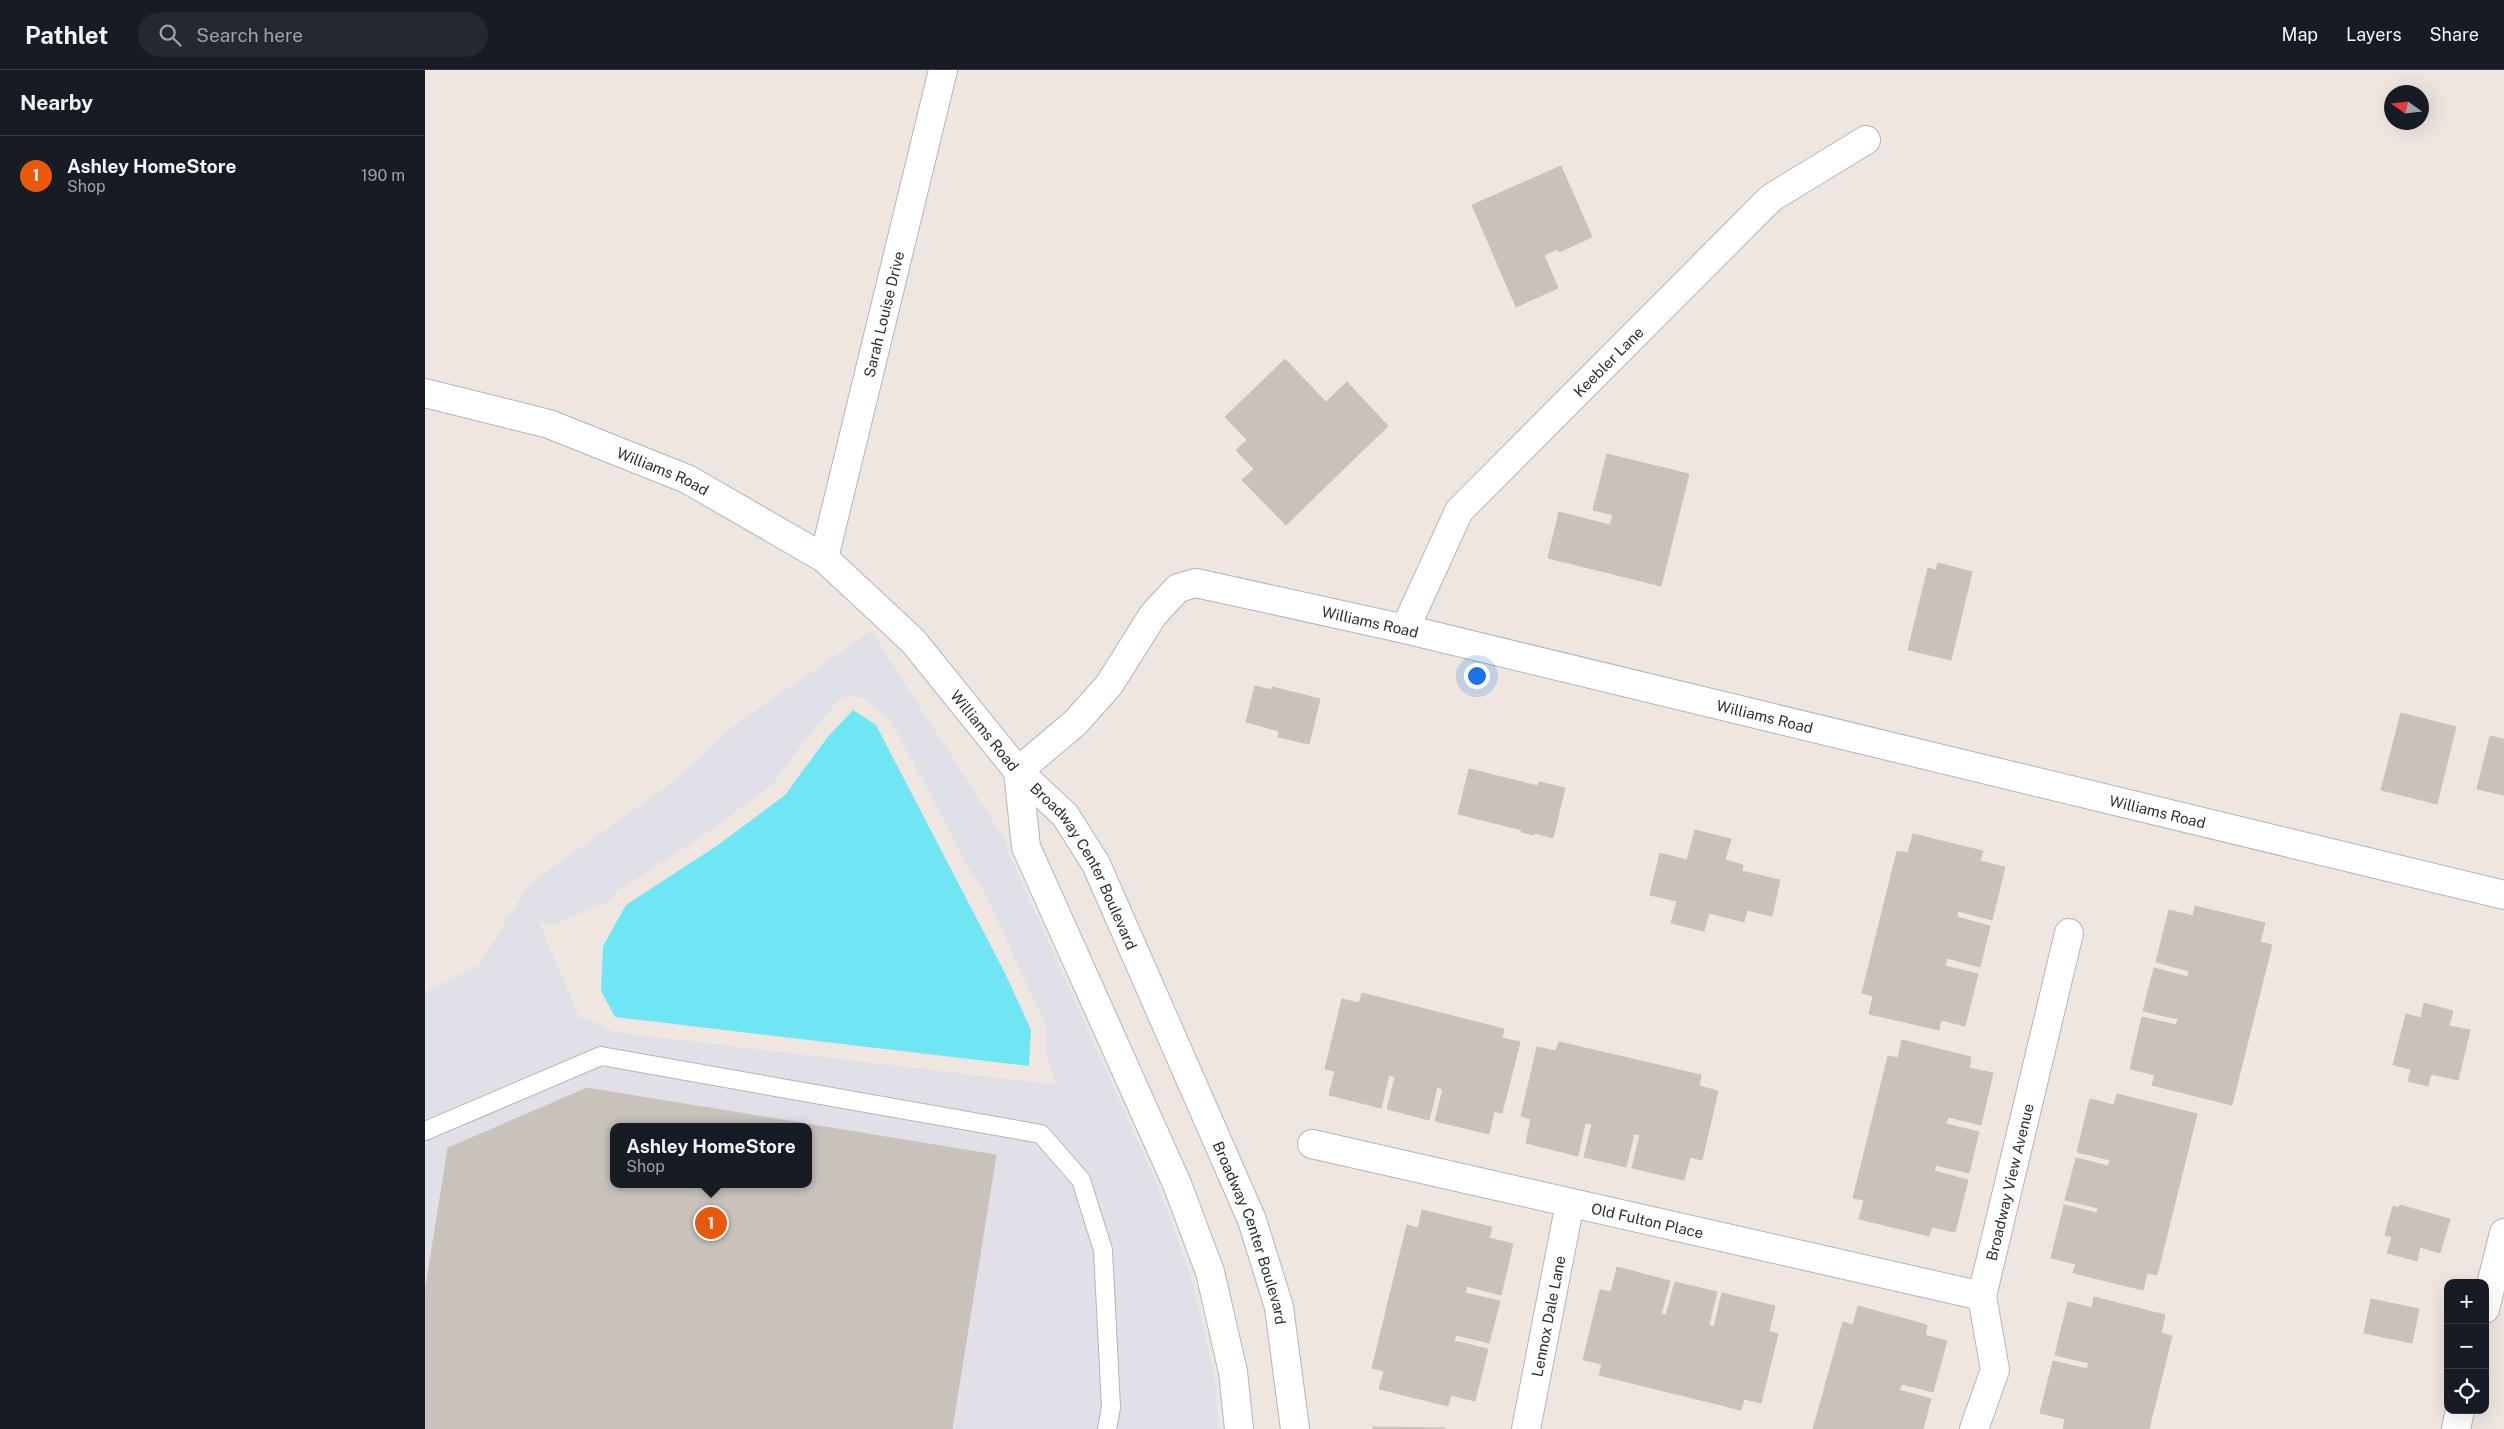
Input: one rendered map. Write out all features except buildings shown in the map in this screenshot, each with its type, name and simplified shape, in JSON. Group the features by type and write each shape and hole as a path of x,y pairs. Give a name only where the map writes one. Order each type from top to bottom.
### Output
{"street":[{"name":"Sarah Louise Drive","path":"823,558 943,70"},
{"name":"Keebler Lane","path":"1405,629 1459,510 1771,198 1865,140"},
{"name":"Williams Road","path":"425,393 549,424 687,479 823,558 913,641 1018,771 1075,724 1109,685 1153,615 1178,588 1196,583 1405,629 2504,895"},
{"name":"Broadway Center Boulevard","path":"1018,771 1027,847 1177,1184 1210,1272 1233,1372 1239,1429"},
{"name":"Broadway Center Boulevard","path":"1018,771 1065,815 1095,864 1252,1220 1279,1307 1295,1429"},
{"name":"Broadway View Avenue","path":"1975,1429 1995,1370 1983,1296 2069,933"},
{"name":"Old Fulton Place","path":"1312,1144 1983,1296"},
{"name":"Lennox Dale Lane","path":"1526,1429 1570,1203"},
{"path":"2489,1293 2504,1233"},
{"path":"2456,1429 2459,1414"}],"lane":[{"path":"425,1131 601,1056 1041,1134 1081,1180 1103,1250 1111,1407 1107,1429"}],"shaded area":[{"path":"871,631 1006,841 1008,852 1159,1189 1191,1276 1214,1373 1219,1429 425,1429 425,992 479,965 528,885 680,777 732,727","holes":["848,696 863,698 890,719 968,866 984,892 1046,1025 1046,1056 1057,1085 614,1032 601,1024 579,1017 539,922 551,925 608,902 616,892 708,832 772,785 814,728 839,700"]}],"water":[{"path":"853,710 876,725 1005,973 1031,1030 1029,1066 615,1017 601,991 603,946 626,905 718,845 785,795 827,738"}],"place":[{"name":"Ashley HomeStore","path":"711,1223"}]}
